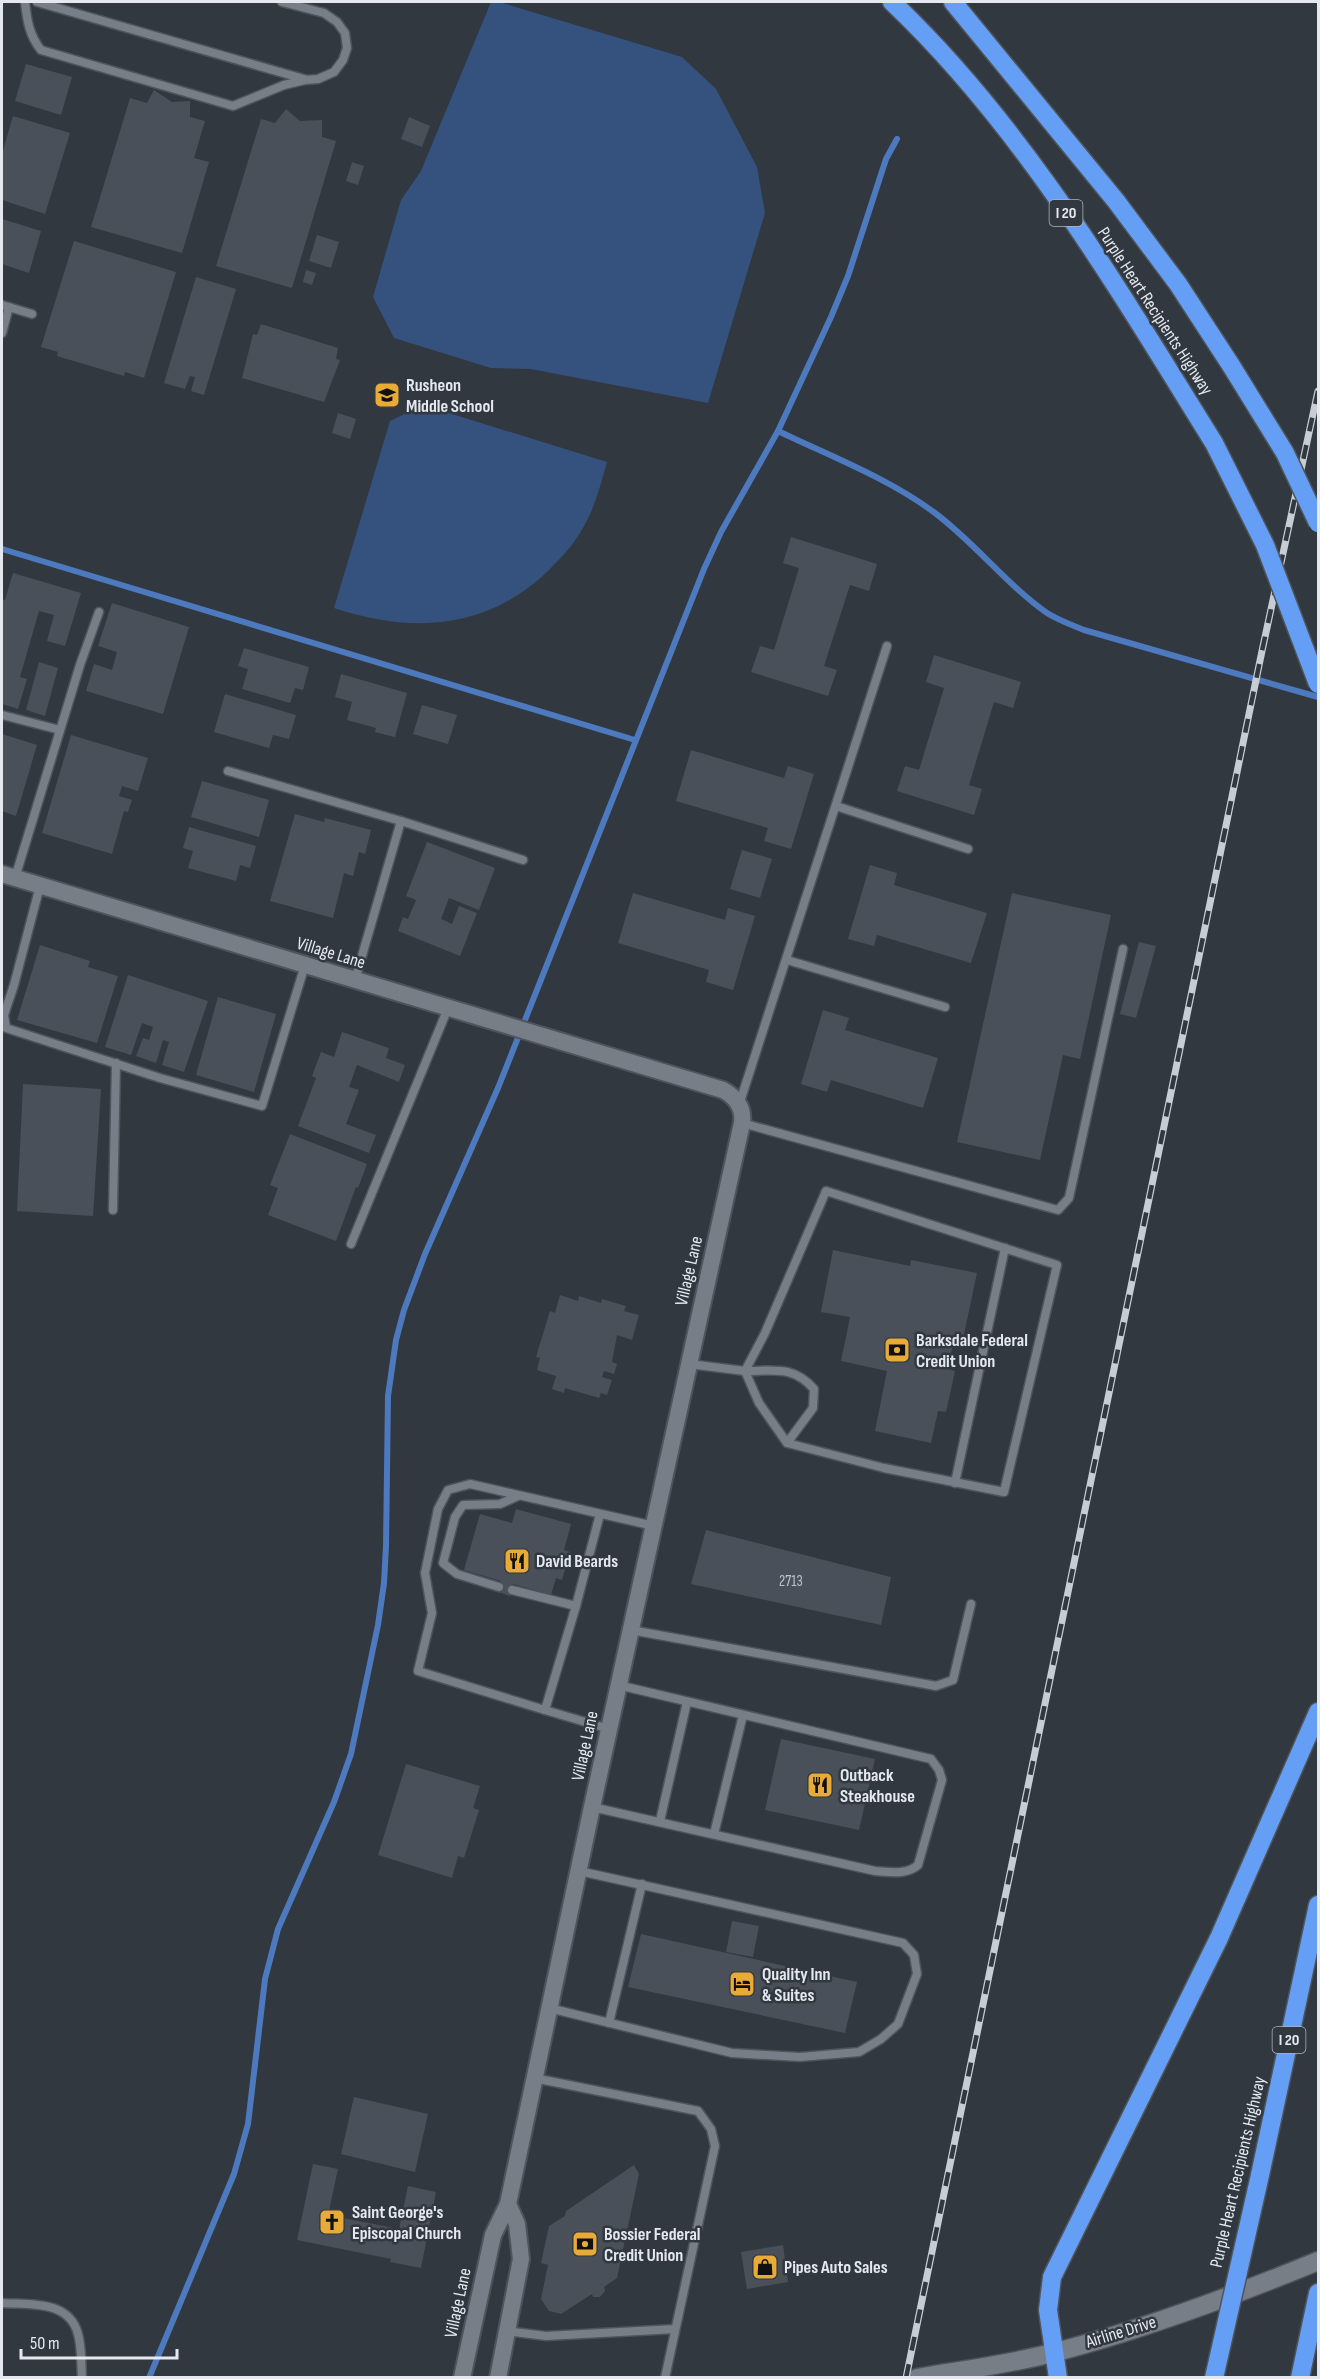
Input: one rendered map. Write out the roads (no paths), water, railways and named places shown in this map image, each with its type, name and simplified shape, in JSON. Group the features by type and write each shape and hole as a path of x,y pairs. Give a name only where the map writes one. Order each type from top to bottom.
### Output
{"highway":[{"name":"Purple Heart Recipients Highway","path":"892,2 926,34 948,59 1033,165 1122,295 1214,443 1265,545 1318,684"},
{"name":"Purple Heart Recipients Highway","path":"952,2 1116,201 1178,284 1285,453 1318,523"},
{"path":"1058,2378 1048,2310 1052,2277 1219,1938 1318,1712"},
{"name":"Purple Heart Recipients Highway","path":"1214,2378 1318,1905"},
{"path":"1300,2378 1318,2293"}],"main road":[{"name":"Airline Drive","path":"916,2378 1053,2353 1158,2321 1318,2261"}],"street":[{"name":"Village Lane","path":"8,876 723,1090 731,1095 739,1105 742,1124 618,1685 508,2204 493,2235 462,2378"},
{"path":"498,2378 521,2259 517,2224 508,2204"}],"lane":[{"path":"25,2 27,25 33,40 41,50 233,106 284,85 318,79 334,72 343,60 347,48 345,33 337,22 324,14 282,2"},
{"path":"37,2 305,80"},
{"path":"2,333 5,306 32,314"},
{"path":"8,876 99,612"},
{"path":"739,1105 887,646"},
{"path":"2,715 60,730"},
{"path":"228,771 401,821 523,860"},
{"path":"836,806 968,849"},
{"path":"355,981 401,821"},
{"path":"40,886 4,1015 6,1028 116,1064 262,1106 305,965"},
{"path":"742,1124 1058,1210 1069,1198 1123,949"},
{"path":"787,960 945,1007"},
{"path":"351,1244 448,1008"},
{"path":"113,1210 116,1064"},
{"path":"826,1191 1057,1265 1004,1492 884,1468 787,1443 759,1403 745,1371 765,1333 826,1191"},
{"path":"955,1483 1005,1248"},
{"path":"688,1364 745,1371 787,1371 803,1376 814,1389 813,1408 787,1443"},
{"path":"609,1729 418,1671 432,1612 425,1573 438,1509 448,1490 470,1484 654,1526"},
{"path":"499,1587 457,1574 443,1563 455,1516 463,1505 500,1504 519,1496"},
{"path":"545,1710 600,1514"},
{"path":"512,1590 576,1606"},
{"path":"631,1630 936,1686 953,1680 971,1604"},
{"path":"592,1807 875,1871 912,1870 918,1865 942,1780 939,1770 931,1760 618,1685"},
{"path":"660,1821 687,1702"},
{"path":"714,1834 743,1715"},
{"path":"549,2008 732,2053 800,2057 859,2052 881,2039 898,2024 917,1974 914,1955 903,1943 579,1871"},
{"path":"609,2023 642,1884"},
{"path":"534,2078 698,2111 711,2128 715,2146 665,2378"},
{"path":"2,2303 52,2306 69,2316 78,2334 82,2378"},
{"path":"506,2331 546,2336 675,2329"}],"waterway":[{"path":"149,2378 234,2174 248,2124 265,1979 278,1929 334,1802 351,1754 378,1625 384,1583 388,1396 396,1340 404,1310 425,1254 498,1088 704,569 721,532 778,431 831,317 848,276 886,159 897,139"},
{"path":"778,431 858,468 917,500 964,537 1032,602 1056,618 1084,630 1318,697"},
{"path":"2,549 635,740"}],"railway":[{"path":"906,2378 1262,651 1318,391"}],"place":[{"name":"Rusheon Middle School","path":"387,395"},
{"name":"Barksdale Federal Credit Union","path":"897,1350"},
{"name":"David Beards","path":"517,1561"},
{"name":"Outback Steakhouse","path":"820,1785"},
{"name":"Quality Inn & Suites","path":"742,1984"},
{"name":"Saint George's Episcopal Church","path":"332,2222"},
{"name":"Bossier Federal Credit Union","path":"585,2244"},
{"name":"Pipes Auto Sales","path":"765,2267"}]}
